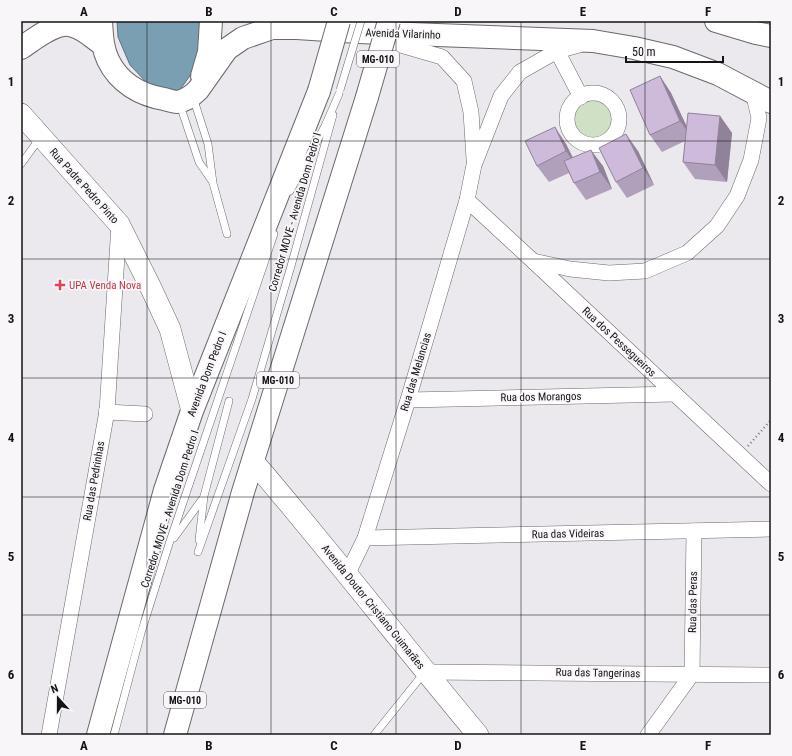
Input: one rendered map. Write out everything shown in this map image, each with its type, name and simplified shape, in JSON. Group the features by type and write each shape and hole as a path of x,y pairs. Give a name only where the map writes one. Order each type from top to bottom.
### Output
{"highway":[{"path":"21,34 42,21"},
{"path":"101,21 102,44 108,61 118,76 133,88 153,97 176,102 190,96 209,52 211,21"},
{"name":"Avenida Dom Pedro I","path":"98,735 165,490 192,411 209,368 327,98 339,21"},
{"name":"MG-010","path":"175,735 253,461 367,97 389,21"},
{"path":"716,21 771,36"},
{"path":"21,48 53,27 62,25 71,25 102,44"},
{"name":"Avenida Vilarinho","path":"190,96 227,49 243,38 272,28 360,27 593,41 634,48 673,57 718,74 761,104"}],"main road":[{"name":"Rua Padre Pedro Pinto","path":"21,114 119,224 170,329 192,411"},
{"name":"Rua Padre Pedro Pinto","path":"176,351 194,368 209,368"},
{"name":"Avenida Doutor Cristiano Guimarães","path":"253,461 478,735"},
{"path":"246,485 254,479 267,478"}],"street":[{"name":"Rua das Melancias","path":"360,27 442,57 464,81 471,112 474,165"},
{"name":"Rua das Melancias","path":"347,575 365,538 408,400 467,200 474,165 501,96 520,72 557,51 593,41"},
{"path":"557,51 581,97"},
{"path":"533,261 570,269 610,273 645,271 686,252 717,226 738,196 751,160 761,104 771,110"},
{"name":"Rua dos Pessegueiros","path":"467,200 771,484"},
{"name":"Rua das Pedrinhas","path":"49,735 106,412 119,224"},
{"name":"Rua dos Morangos","path":"408,400 675,394"},
{"path":"106,412 145,414"},
{"name":"Rua das Videiras","path":"365,538 771,529"},
{"name":"Rua das Peras","path":"692,674 694,531"},
{"name":"Rua das Tangerinas","path":"425,672 771,675"},
{"path":"648,735 692,674"}],"lane":[{"name":"Corredor MOVE - Avenida Dom Pedro I","path":"229,400 204,496 198,552 252,399 291,266 327,98 360,27"},
{"path":"190,96 199,162 213,183"},
{"path":"190,96 208,144 213,183 227,234"},
{"path":"324,126 327,98"},
{"name":"Corredor MOVE - Avenida Dom Pedro I","path":"288,195 324,126 327,98"},
{"path":"21,164 41,138"},
{"name":"Corredor MOVE - Avenida Dom Pedro I","path":"114,735 141,633 169,544 277,224"},
{"path":"169,544 204,496"},
{"path":"374,735 425,672"}],"path":[{"path":"748,446 771,420"}],"green space":[{"path":"593,99 601,101 607,105 611,111 613,119 611,127 607,133 601,137 593,139 585,137 579,133 575,127 573,119 575,111 579,105 585,101"}],"water":[{"path":"117,21 202,21 199,63 179,91 169,92 149,85 130,65 118,37"}],"building":[{"path":"660,76 680,121 650,135 630,90"},
{"path":"688,113 720,116 715,165 683,162"},
{"path":"555,127 566,151 537,166 525,141"},
{"path":"626,134 643,168 616,182 599,148"},
{"path":"591,150 600,172 574,183 564,161"}],"place":[{"name":"UPA Venda Nova","path":"60,285"}]}
